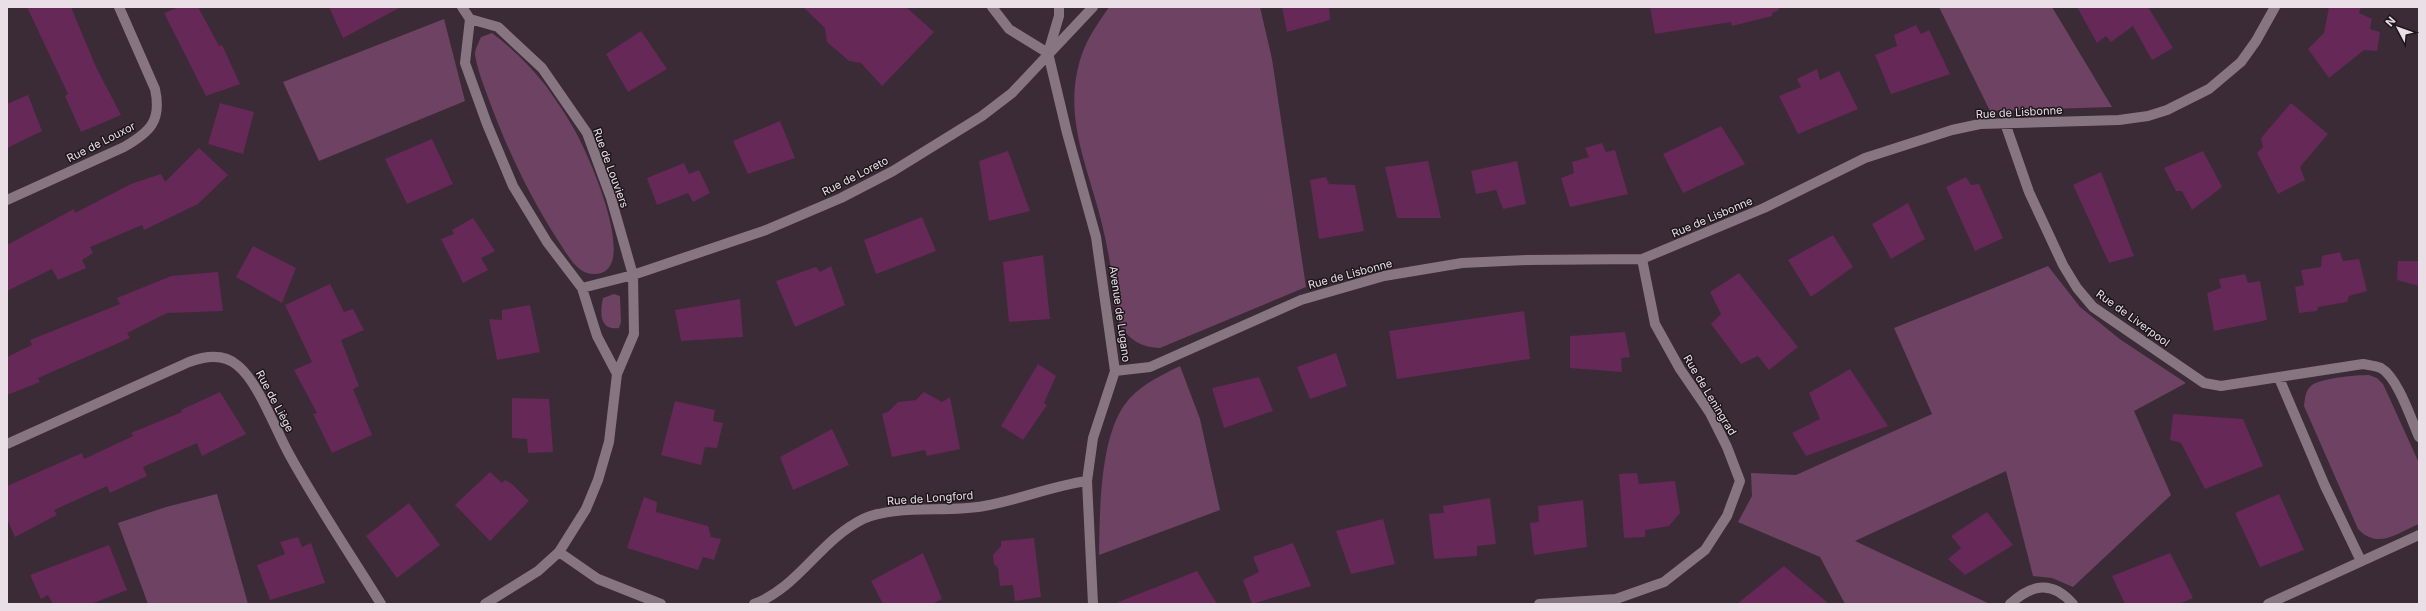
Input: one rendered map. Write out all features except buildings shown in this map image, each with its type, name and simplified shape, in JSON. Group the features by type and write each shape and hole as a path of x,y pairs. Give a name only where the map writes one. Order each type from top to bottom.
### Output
{"street":[{"name":"Rue de Louxor","path":"7,200 124,147 138,139 154,123 158,102 155,89 118,7"},
{"path":"462,7 470,19 464,63 487,124 513,186 548,242 582,288 597,336 617,374"},
{"path":"992,7 1009,29 1048,53"},
{"name":"Avenue de Lugano","path":"1059,7 1059,16 1048,53 1067,133 1096,237 1115,371 1093,438 1087,481 1093,604"},
{"name":"Rue de Loreto","path":"582,288 633,275 787,222 876,180 982,116 1012,93 1048,53 1093,7"},
{"name":"Rue de Lisbonne","path":"1115,371 1150,367 1301,300 1384,276 1462,263 1527,260 1642,259 1764,208 1865,158 1952,130 1980,124 2119,120 2148,116 2167,110 2209,89 2241,62 2256,41 2275,7"},
{"name":"Rue de Louviers","path":"470,19 498,27 542,68 587,133 611,198 633,275 634,334 617,374 611,432 598,480 580,522 559,552 538,571 485,604"},
{"name":"Rue de Liverpool","path":"2005,123 2029,192 2063,265 2077,288 2093,307 2204,383 2222,386 2363,364 2382,368 2398,390 2419,437"},
{"name":"Rue de Leningrad","path":"1539,604 1616,599 1664,582 1705,550 1727,516 1740,481 1727,447 1710,413 1680,370 1655,324 1642,259"},
{"name":"Rue de Liège","path":"7,444 195,360 213,356 227,358 246,372 289,454 381,604"},
{"path":"2279,378 2326,486 2361,561"},
{"name":"Rue de Longford","path":"754,604 776,594 834,537 865,518 888,512 959,510 985,506 1063,484 1087,481"},
{"path":"2268,604 2419,535"},
{"path":"559,552 598,580 661,604"},
{"path":"2010,604 2019,596 2032,589 2047,586 2056,590 2073,604"}],"shaded area":[{"path":"1109,7 1260,7 1272,59 1306,287 1160,348 1153,348 1136,342 1127,334 1119,323 1105,236 1084,161 1075,119 1074,98 1076,76 1082,54 1084,48"},
{"path":"1939,7 2052,7 2112,107 1990,111"},
{"path":"444,19 465,101 319,161 283,82"},
{"path":"492,33 521,58 546,86 571,124 589,159 606,205 612,228 614,249 611,265 599,274 593,274 581,270 571,260 537,206 511,154 483,83 477,66 475,54 481,37"},
{"path":"2048,266 2080,307 2121,340 2186,383 2134,411 2171,495 2073,587 2052,578 2033,576 2006,471 1855,541 1990,604 1845,604 1820,557 1738,522 1752,496 1751,473 1796,475 1932,414 1894,328"},
{"path":"614,294 620,296 621,322 619,328 608,327 604,324 601,314 603,298"},
{"path":"1180,366 1200,419 1220,510 1099,555 1103,472 1112,430 1120,412 1135,393 1154,380"},
{"path":"2369,375 2377,378 2383,384 2419,463 2419,524 2388,538 2380,539 2365,535 2358,529 2304,406 2308,390 2315,383 2338,378"},
{"path":"217,494 248,604 148,604 118,523 166,507"}]}
